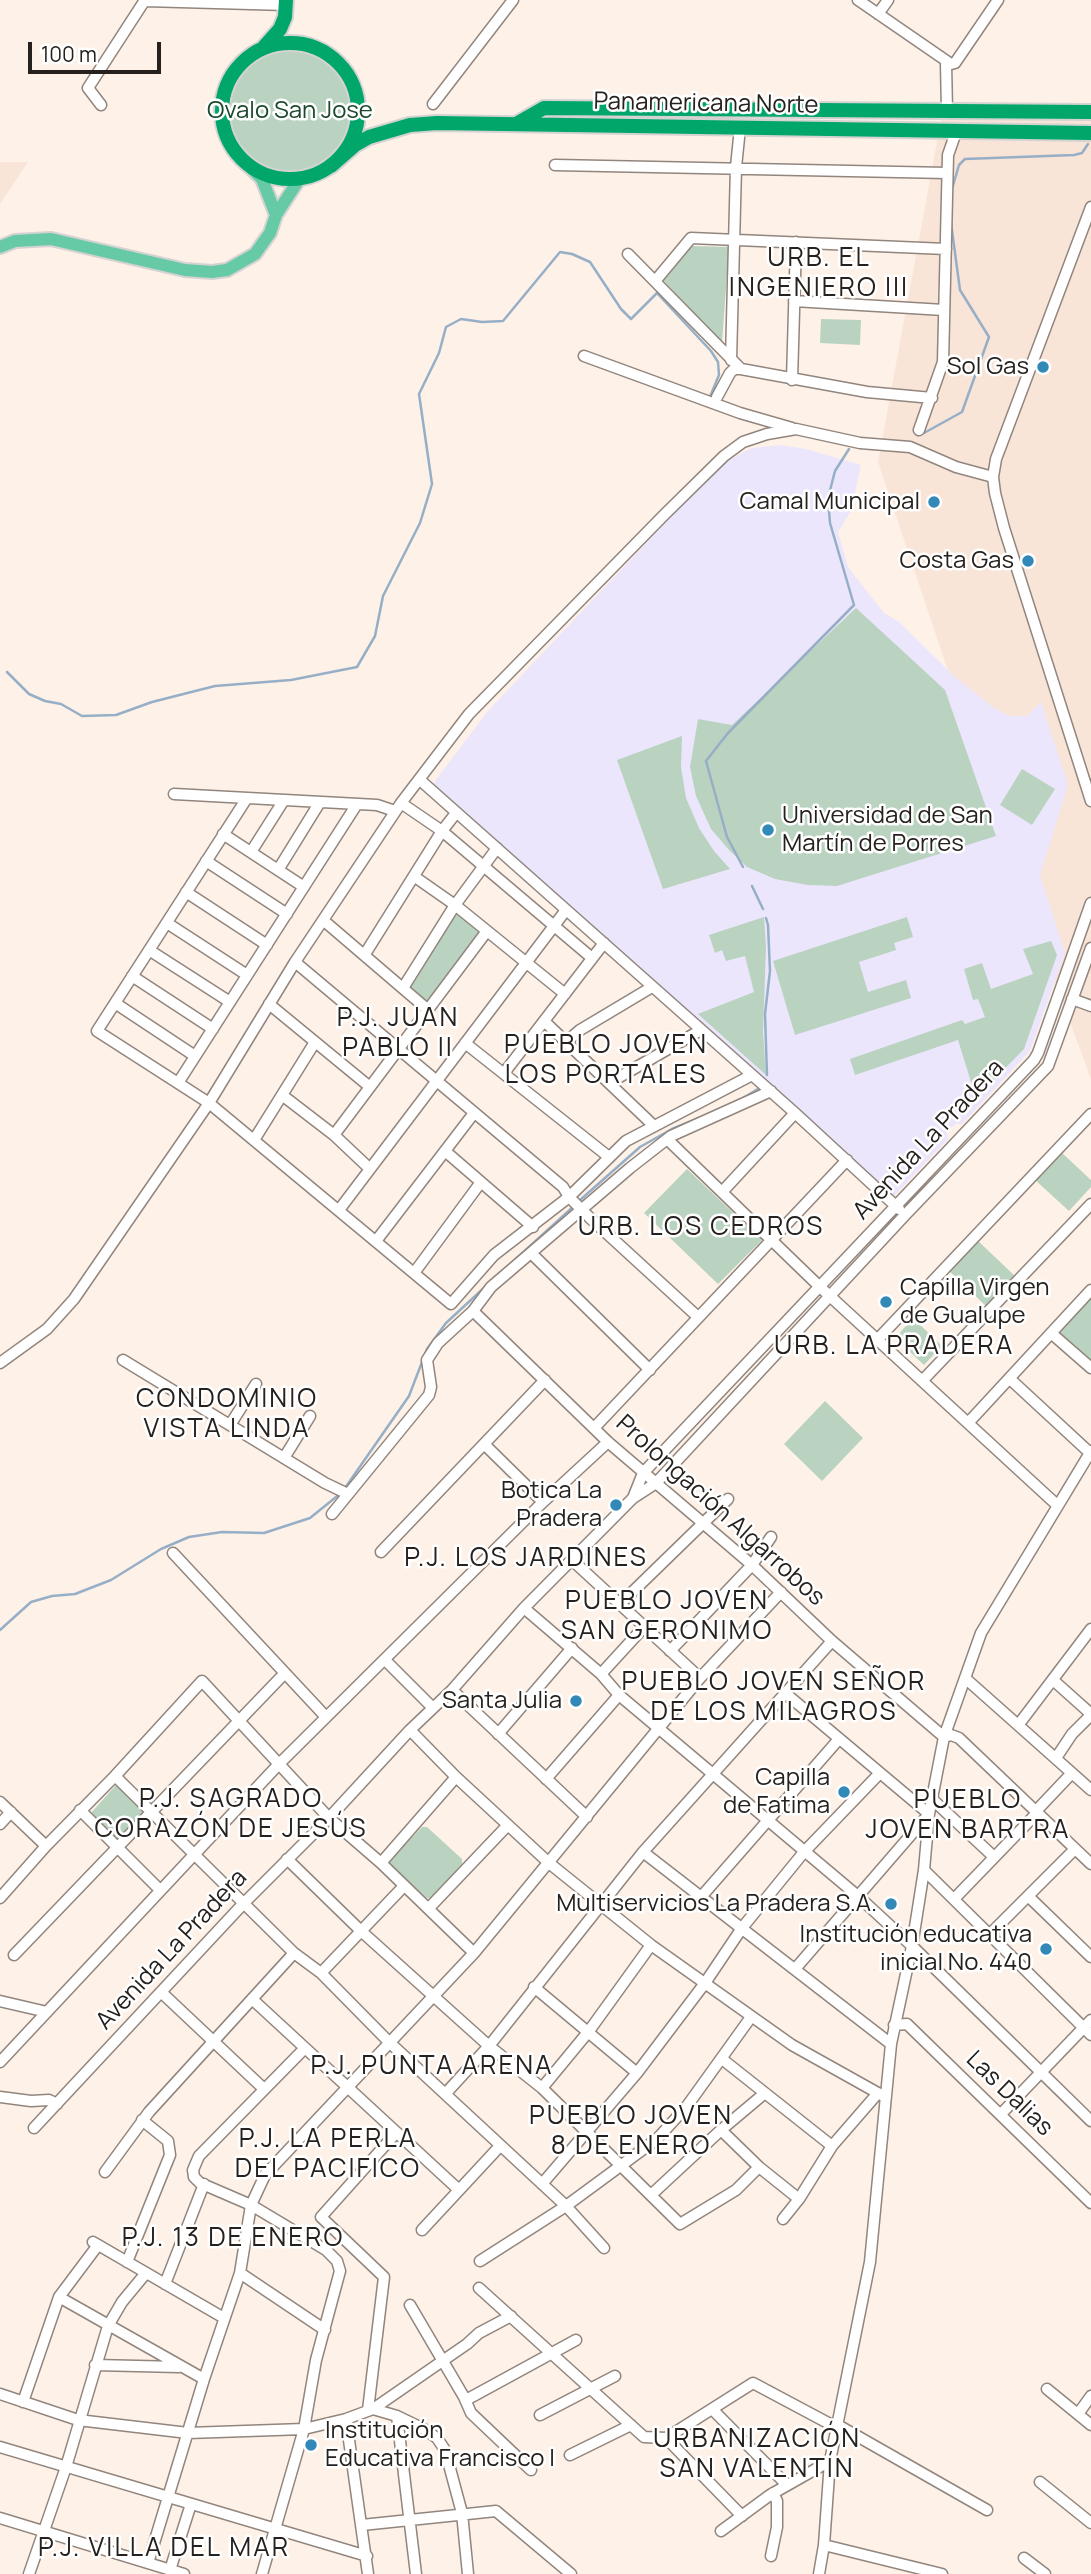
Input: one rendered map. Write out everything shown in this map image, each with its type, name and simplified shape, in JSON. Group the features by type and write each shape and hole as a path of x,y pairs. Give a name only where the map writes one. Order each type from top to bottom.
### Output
{"highway":[{"path":"261,50 285,43 310,46 332,57 349,76 357,99 357,124 348,147 331,166 311,176 300,178 267,175 248,164 232,146 223,123 224,98 233,75 240,65 272,40 280,29 285,17 286,2"},
{"name":"Panamericana Norte","path":"516,124 544,108 1091,112"},
{"name":"Panamericana Norte","path":"331,166 355,145 369,137 410,125 437,123 1091,133"}],"main road":[{"path":"248,164 262,179 276,215"},
{"path":"0,247 23,239 51,239 185,270 212,272 240,264 255,254 270,233 276,215 300,178"}],"street":[{"path":"101,105 89,88 145,0 286,2"},
{"path":"433,104 513,0"},
{"path":"858,0 946,63 955,63 998,0"},
{"path":"878,14 888,0"},
{"path":"946,63 947,111"},
{"path":"731,360 736,167 740,128"},
{"path":"919,430 943,362 948,155 956,132"},
{"path":"555,164 947,173"},
{"path":"1091,207 996,459 993,477 1004,528 1091,801"},
{"path":"656,280 691,238 946,249"},
{"path":"792,380 796,242"},
{"path":"628,254 741,369"},
{"path":"794,302 944,310"},
{"path":"584,355 740,414 860,443 911,447 956,467 993,477"},
{"path":"717,397 730,373 734,369 741,369 867,392 932,398"},
{"path":"0,1363 47,1329 74,1299 209,1103 295,962 398,807 478,705 724,456 743,442 796,429"},
{"path":"420,780 906,1214"},
{"path":"174,794 398,807 442,831 592,958"},
{"path":"247,798 97,1031 209,1103 451,1304 494,1255 533,1227 575,1203 667,1139 771,1091"},
{"path":"251,852 284,800"},
{"path":"278,870 320,802"},
{"path":"178,1083 357,804"},
{"path":"365,954 456,813"},
{"path":"223,834 304,887"},
{"path":"403,988 455,905 497,848"},
{"path":"206,861 287,914"},
{"path":"415,877 455,905 565,994"},
{"path":"186,892 267,945"},
{"name":"Avenida La Pradera","path":"632,1498 643,1473 1038,1053 1091,902"},
{"path":"339,1210 566,909"},
{"path":"323,920 427,1009"},
{"path":"167,923 247,975"},
{"path":"334,1135 486,931"},
{"path":"504,1073 604,943"},
{"name":"Avenida La Pradera","path":"34,2128 243,1904 452,1690 524,1608 632,1498 656,1483 1048,1066 1091,948"},
{"path":"149,950 230,1002"},
{"path":"295,962 563,1187 575,1203 698,1317"},
{"path":"132,976 213,1029"},
{"path":"566,1042 580,1030 652,987"},
{"path":"1072,999 1091,1006"},
{"path":"115,1003 195,1056"},
{"path":"269,1004 370,1087"},
{"path":"544,1021 654,1126"},
{"path":"609,1083 701,1030"},
{"path":"254,1140 315,1042"},
{"path":"465,1042 609,1157"},
{"path":"332,1514 344,1492 429,1395 431,1387 427,1360 438,1343 473,1311 491,1287 531,1253 575,1203 609,1157 626,1141 752,1075"},
{"path":"282,1095 334,1135 369,1168"},
{"path":"376,1241 474,1112"},
{"path":"722,1192 795,1113"},
{"path":"877,1340 1091,1114"},
{"path":"667,1139 820,1287 1057,1505"},
{"path":"445,1151 533,1227"},
{"path":"595,1427 846,1160"},
{"path":"414,1273 481,1182"},
{"path":"922,1381 1091,1204"},
{"path":"531,1253 650,1370"},
{"path":"968,1423 1091,1290"},
{"name":"Prolongación Algarrobos","path":"473,1311 608,1442 752,1565 832,1641 944,1737 951,1735 959,1738 1091,1864"},
{"path":"1052,1333 1091,1368"},
{"path":"123,1360 344,1492"},
{"path":"819,2574 836,2424 870,2262 881,2095 912,1946 924,1870 929,1814 944,1737 981,1633 1091,1452 1010,1379"},
{"path":"381,1552 545,1380"},
{"path":"230,1425 256,1384"},
{"path":"284,1458 310,1416"},
{"path":"0,2062 278,1765 543,1502 608,1442"},
{"path":"484,1444 543,1502"},
{"path":"620,1604 728,1499"},
{"path":"670,1651 752,1565 771,1537"},
{"path":"173,1553 326,1717"},
{"path":"572,1560 700,1678"},
{"path":"148,2563 204,2379 240,2273 251,2205 265,2175 474,1952 657,1728 781,1592"},
{"path":"524,1608 601,1674 618,1695 859,1897 947,1979 1091,2121"},
{"path":"601,1674 645,1627"},
{"path":"1019,1724 1091,1629"},
{"path":"446,2093 489,2046 643,1852 832,1641"},
{"path":"498,1734 572,1648"},
{"path":"385,1660 433,1708"},
{"path":"14,1955 284,1674"},
{"path":"965,1678 1091,1790"},
{"path":"1053,1680 1091,1714 1072,1734 1056,1758"},
{"path":"0,1898 202,1681 329,1818 381,1863 474,1952"},
{"path":"452,1690 587,1817"},
{"path":"785,1693 929,1814"},
{"path":"546,1779 618,1695"},
{"path":"410,1730 507,1826 651,1945 792,2045 881,2095"},
{"path":"702,1898 839,1739"},
{"path":"541,2184 637,2073 705,1983 742,1928 804,1852 880,1773"},
{"path":"954,1899 1072,1773"},
{"path":"116,1776 294,1953 321,1973 389,2042 566,2206 604,2248"},
{"path":"381,1863 456,1777"},
{"path":"932,1799 995,1857"},
{"path":"0,1802 46,1846"},
{"path":"80,1810 160,1891"},
{"path":"0,1824 11,1812"},
{"path":"795,1969 929,1814"},
{"path":"429,1908 507,1826"},
{"path":"989,1935 1075,1849"},
{"path":"643,1852 891,2044"},
{"path":"287,1859 361,1931 489,2046 542,2088 680,2224 736,2190 759,2167"},
{"path":"924,1870 1089,2028 1040,2073 1001,2115"},
{"path":"321,1973 404,1886"},
{"path":"1028,1896 1091,1957"},
{"path":"542,2088 589,2031 651,1945"},
{"path":"105,2172 142,2120 294,1953"},
{"path":"534,1987 637,2073"},
{"path":"161,1992 264,2089"},
{"path":"252,1999 459,2190"},
{"path":"0,2001 47,2012"},
{"path":"480,2261 566,2206 657,2139 687,2106 751,2017"},
{"name":"Las Dalias","path":"894,2025 907,2024 1091,2203"},
{"path":"262,2574 304,2429 316,2360 340,2277 337,2261 326,2250 251,2205 197,2180 193,2174 199,2156 304,2048"},
{"path":"722,2059 832,2146"},
{"path":"651,2196 765,2093"},
{"path":"783,2220 832,2146 881,2095"},
{"path":"0,2097 49,2100 57,2104"},
{"path":"127,2262 170,2154 168,2141 142,2120"},
{"path":"721,2130 759,2167 799,2199"},
{"path":"370,2410 384,2277 321,2217 396,2133"},
{"path":"422,2230 500,2146"},
{"path":"165,2284 204,2184"},
{"path":"23,2402 59,2297 96,2244 224,2318"},
{"path":"29,2574 66,2467 108,2326 122,2302 146,2273"},
{"path":"240,2273 325,2330"},
{"path":"479,2288 644,2437 666,2438 753,2383 830,2424 836,2424 987,2510"},
{"path":"59,2297 204,2379"},
{"path":"410,2305 471,2413 531,2470"},
{"path":"0,2394 78,2420 188,2433 304,2429 370,2410 478,2333 511,2316"},
{"path":"466,2400 576,2340"},
{"path":"95,2365 181,2367"},
{"path":"540,2415 615,2376"},
{"path":"1047,2389 1091,2425"},
{"path":"1077,2414 1091,2396"},
{"path":"712,2409 787,2485"},
{"path":"370,2410 397,2416 424,2428 446,2449 462,2513 468,2574"},
{"path":"397,2416 416,2574"},
{"path":"346,2419 368,2574"},
{"path":"570,2455 631,2425"},
{"path":"666,2438 741,2516"},
{"path":"0,2447 367,2556"},
{"path":"722,2531 774,2493 830,2461"},
{"path":"1040,2482 1091,2523"},
{"path":"771,2556 777,2527 777,2501 774,2493"},
{"path":"170,2570 191,2504"},
{"path":"362,2525 462,2513 498,2512 571,2574"},
{"path":"0,2518 184,2574"},
{"path":"824,2545 942,2574"},
{"path":"1024,2558 1045,2574"}],"shaded area":[{"path":"1091,107 1091,1079 1018,880 878,462 941,120"},
{"path":"0,162 28,162 0,204"},
{"name":"Universidad de San Martín de Porres","path":"781,445 806,449 861,465 851,511 838,532 848,567 884,613 898,621 954,676 994,708 1010,716 1027,716 1041,702 1068,785 1040,875 1065,953 1030,1051 962,1124 955,1124 947,1132 948,1139 894,1196 432,785 487,712 715,470 726,461 752,448"}],"green space":[{"name":"Ovalo San Jose","path":"290,47 315,52 335,66 349,86 354,111 349,136 335,156 315,170 290,175 265,170 245,156 231,136 226,111 231,86 245,66 265,52"},
{"path":"692,246 729,247 722,343 662,279"},
{"path":"821,319 861,320 860,345 820,343"},
{"path":"856,608 945,690 996,836 837,886 808,885 775,879 747,867 711,829 696,796 690,767 698,719 732,725"},
{"path":"682,736 681,767 686,798 699,828 730,869 663,889 617,760"},
{"path":"1022,769 1055,789 1032,825 1000,805"},
{"path":"455,903 484,931 429,1007 405,986"},
{"path":"764,917 766,947 763,1032 766,1075 698,1014 754,992 745,956 726,961 722,950 715,953 709,935"},
{"path":"907,917 913,937 894,943 896,950 859,962 868,992 906,980 911,998 795,1035 773,961"},
{"path":"1051,941 1057,955 1024,1049 976,1098 958,1040 855,1075 850,1059 962,1020 965,1024 985,1017 978,999 973,1000 964,969 982,963 991,989 1033,974 1023,949"},
{"path":"1060,1151 1091,1180 1091,1187 1069,1211 1034,1179"},
{"path":"687,1169 762,1240 718,1284 644,1213"},
{"path":"976,1239 1016,1277 987,1307 947,1269"},
{"path":"1091,1293 1091,1367 1055,1333"},
{"path":"913,1318 942,1346 924,1365 895,1338"},
{"path":"825,1401 863,1438 822,1481 784,1444"},
{"path":"116,1785 147,1813 119,1842 90,1814"},
{"path":"422,1827 427,1827 462,1859 462,1864 431,1898 427,1898 390,1865 390,1860"}],"waterway":[{"path":"952,189 959,165 965,159 1074,155 1082,153 1088,144"},
{"path":"924,433 962,412 989,337 960,290 951,223"},
{"path":"7,672 29,694 61,704 82,716 116,715 152,702 215,686 291,680 357,667 375,636 383,596 420,523 432,484 419,394 439,353 446,327 461,319 503,321 560,252 590,262 621,309 631,319 657,293 718,362 719,375 709,399"},
{"path":"743,867 727,837 706,761 728,733 854,605 830,523 828,498 835,471 849,449"},
{"path":"752,886 763,909"},
{"path":"766,918 770,971 765,1014 767,1075"},
{"path":"740,1100 761,1087"},
{"path":"579,1201 640,1147 699,1118"},
{"path":"507,1267 574,1206"},
{"path":"345,1488 409,1396 427,1349 446,1323 486,1286"},
{"path":"0,1630 31,1602 52,1596 75,1594 111,1580 161,1549 189,1537 222,1532 264,1533 310,1518 341,1493"}],"place":[{"name":"Sol Gas","path":"1043,367"},
{"name":"Camal Municipal","path":"934,502"},
{"name":"Costa Gas","path":"1028,561"},
{"name":"Universidad de San Martín de Porres","path":"768,830"},
{"name":"Capilla Virgen de Gualupe","path":"886,1302"},
{"name":"Botica La Pradera","path":"616,1505"},
{"name":"Santa Julia","path":"576,1701"},
{"name":"Capilla de Fatima","path":"844,1792"},
{"name":"Multiservicios La Pradera S.A.","path":"891,1904"},
{"name":"Institución educativa inicial No. 440","path":"1046,1949"},
{"name":"Institución Educativa Francisco I","path":"311,2445"}],"district":[{"name":"URB. EL INGENIERO III","path":"819,274"},
{"name":"P.J. JUAN PABLO II","path":"398,1034"},
{"name":"PUEBLO JOVEN LOS PORTALES","path":"606,1061"},
{"name":"URB. LOS CEDROS","path":"701,1228"},
{"name":"URB. LA PRADERA","path":"894,1347"},
{"name":"CONDOMINIO VISTA LINDA","path":"227,1415"},
{"name":"P.J. LOS JARDINES","path":"526,1559"},
{"name":"PUEBLO JOVEN SAN GERONIMO","path":"667,1617"},
{"name":"PUEBLO JOVEN SEÑOR DE LOS MILAGROS","path":"774,1698"},
{"name":"P.J. SAGRADO CORAZÓN DE JESÚS","path":"231,1815"},
{"name":"PUEBLO JOVEN BARTRA","path":"968,1816"},
{"name":"P.J. PUNTA ARENA","path":"432,2067"},
{"name":"PUEBLO JOVEN 8 DE ENERO","path":"631,2132"},
{"name":"P.J. LA PERLA DEL PACIFICO","path":"328,2155"},
{"name":"P.J. 13 DE ENERO","path":"233,2239"},
{"name":"URBANIZACIÓN SAN VALENTÍN","path":"757,2455"},
{"name":"P.J. VILLA DEL MAR","path":"164,2549"}]}
